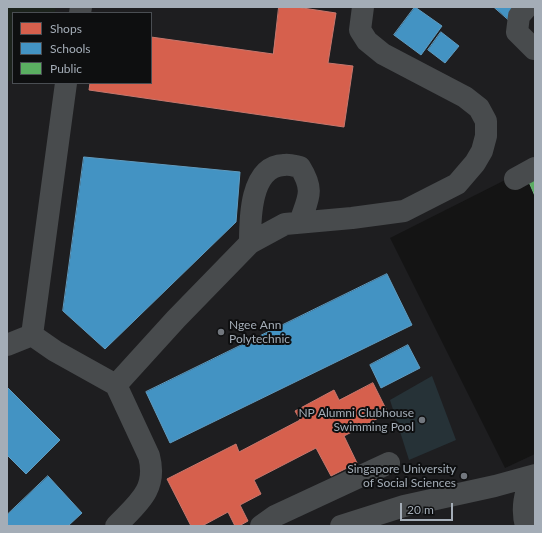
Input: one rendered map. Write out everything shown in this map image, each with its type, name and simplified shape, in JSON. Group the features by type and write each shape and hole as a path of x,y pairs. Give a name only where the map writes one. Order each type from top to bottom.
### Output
{"lane":[{"path":"116,385 176,319 250,243 285,224 404,211 457,184 475,163 482,151 486,136 486,121 479,108 465,98 383,54 367,42 360,30 362,7"},
{"path":"527,7 519,16 517,32 534,49"},
{"path":"32,335 66,84"},
{"path":"250,243 250,213 258,185 267,171 283,164 300,167 307,178 310,192 300,222"},
{"path":"515,179 535,168"},
{"path":"7,344 32,335"},
{"path":"32,335 55,351 116,385 149,456 152,469 151,479 145,497 116,526"},
{"path":"260,526 275,516 389,463"},
{"path":"341,526 404,506 495,486 534,475"},
{"path":"526,526 523,516 524,495 534,475"}],"shaded area":[{"name":"Ngee Ann Polytechnic","path":"7,7 535,7 535,165 390,238 505,468 535,454 535,526 7,526"},
{"path":"7,7 56,7 55,12 12,12 12,81 7,81"},
{"name":"NP Alumni Clubhouse Swimming Pool","path":"432,376 456,440 409,460 390,400"}],"building: Shops":[{"path":"279,7 296,7 336,13 328,63 353,66 344,127 89,90 90,84 152,84 152,37 273,54"},
{"path":"373,383 388,413 344,436 357,463 331,476 316,448 254,480 261,494 240,505 248,521 239,526 235,526 228,512 202,526 191,526 167,479 236,444 239,452 300,420 295,411 334,390 339,400"}],"building: Schools":[{"path":"415,7 442,26 421,55 394,35"},
{"path":"494,7 519,7 509,20"},
{"path":"441,32 459,46 445,63 428,50"},
{"path":"84,157 240,172 236,222 105,349 63,311"},
{"path":"387,274 412,325 170,443 146,392"},
{"path":"408,345 420,368 381,388 370,365"},
{"path":"7,387 60,440 26,474 8,456 7,457"},
{"path":"48,476 82,513 68,526 7,526 7,515"}],"building: Public":[{"path":"535,179 535,196 529,182"}],"place":[{"name":"Ngee Ann Polytechnic","path":"221,332"},
{"name":"NP Alumni Clubhouse Swimming Pool","path":"422,420"},
{"name":"Singapore University of Social Sciences","path":"464,476"}]}
